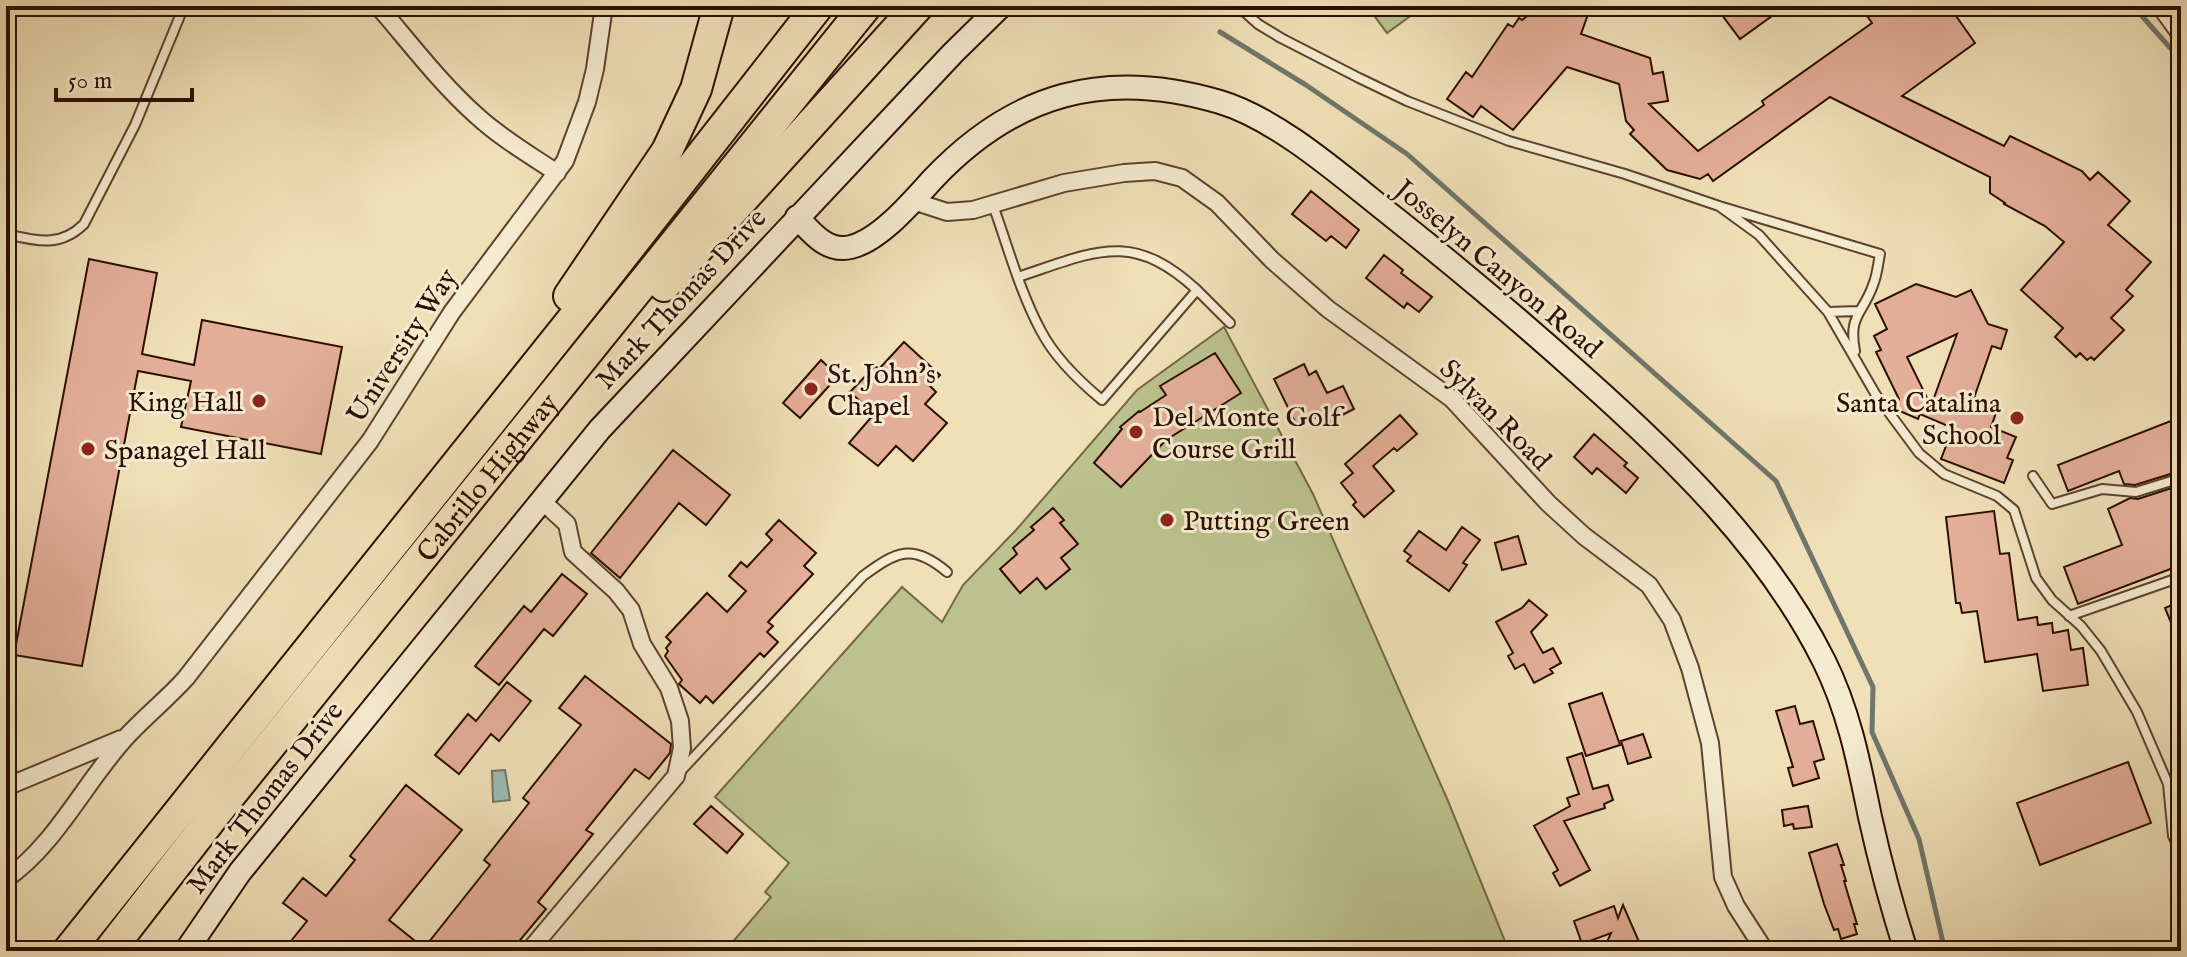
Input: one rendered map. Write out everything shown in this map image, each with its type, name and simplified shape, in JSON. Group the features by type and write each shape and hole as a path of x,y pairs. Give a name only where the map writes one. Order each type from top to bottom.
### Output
{"highway":[{"path":"455,468 667,151 696,89 719,6"},
{"name":"Cabrillo Highway","path":"68,951 455,468 818,6"},
{"name":"Cabrillo Highway","path":"109,951 866,6"},
{"path":"564,380 696,253 918,6"},
{"path":"119,951 143,906"}],"street":[{"path":"378,6 478,118 557,173"},
{"name":"University Way","path":"129,734 163,704 186,678 323,503 370,441 452,312 565,161 587,102 604,6"},
{"name":"Mark Thomas Drive","path":"186,951 240,872 626,399 1001,6"},
{"path":"2160,6 2181,35"},
{"name":"Josselyn Canyon Road","path":"797,217 816,238 831,247 851,247 871,237 913,201 960,152 1011,116 1040,101 1076,91 1111,86 1150,87 1220,102 1253,115 1340,175 1492,298 1624,413 1709,500 1771,574 1824,661 1849,720 1884,875 1906,951"},
{"name":"Sylvan Road","path":"913,201 947,212 973,210 1064,183 1124,173 1155,171 1182,178 1217,203 1272,260 1328,309 1452,399 1548,503 1584,536 1649,585 1672,620 1710,743 1723,877 1736,906 1765,951"},
{"path":"529,951 676,776 682,748 680,721 669,688 642,644 631,610 616,591 573,552 567,524 541,500"},
{"path":"6,787 93,753 129,734"},
{"path":"6,879 18,871 63,820 129,734"}],"lane":[{"path":"6,234 39,242 54,242 75,233 84,224 135,125 184,6"},
{"path":"1238,6 1258,24 1281,38 1407,101 1509,141 1880,254 1873,287 1858,311 1852,333 1857,362"},
{"path":"993,205 1042,333 1072,372 1102,400 1197,290"},
{"path":"1719,206 1759,235 1828,312 1891,418 1933,467 2009,504 2017,517 2021,539 2036,578 2052,600 2093,640 2110,664 2149,736 2168,784 2173,836 2181,852"},
{"path":"1018,277 1087,256 1128,251 1146,254 1162,262 1197,290 1230,323"},
{"path":"1828,312 1858,311"},
{"path":"2033,476 2052,504 2102,489 2136,492 2181,478"},
{"path":"676,776 863,576 891,555 908,552 925,556 947,572"},
{"path":"2069,616 2181,577"},
{"path":"6,612 6,650"},
{"path":"2168,784 2181,791"}],"green space":[{"path":"1367,6 1424,6 1387,33"},
{"path":"1224,327 1313,494 1448,801 1509,951 725,951 771,897 765,892 789,863 715,797 902,587 942,622 963,585 1016,530 1137,390"}],"water":[{"path":"505,770 510,800 493,802 492,771"}],"building":[{"path":"1540,6 1591,6 1581,34 1650,58 1653,74 1663,72 1668,101 1649,104 1698,151 1872,23 1860,6 1949,6 1975,43 1902,96 2004,146 2010,136 2082,171 2090,180 2098,172 2130,201 2108,225 2151,262 2126,290 2133,296 2111,318 2124,330 2094,360 2091,357 2087,360 2080,353 2076,357 2055,337 2063,328 2021,290 2064,242 2045,226 1990,193 1990,177 1830,97 1713,181 1708,174 1700,179 1667,170 1630,134 1634,130 1626,121 1619,84 1567,67 1513,130 1481,106 1473,117 1447,99 1466,72 1472,77 1508,24 1513,27 1519,18 1522,20"},
{"path":"1735,6 1786,6 1740,39 1722,15"},
{"path":"1311,191 1359,230 1346,248 1331,236 1326,241 1292,214"},
{"path":"1384,255 1432,297 1419,312 1407,303 1404,308 1366,278"},
{"name":"Spanagel Hall","path":"89,259 157,273 142,354 194,365 202,320 342,347 321,454 181,427 191,381 138,371 82,666 14,655"},
{"path":"1916,284 1956,297 1971,290 1988,324 2007,330 2001,349 1992,346 1972,404 1996,413 1991,427 2016,437 2007,458 2013,460 2004,483 1941,459 1953,428 1920,414 1918,419 1895,409 1899,399 1876,352 1881,350 1874,336 1887,329 1875,304","holes":["1957,334 1931,406 1907,357"]},
{"path":"904,342 940,375 930,386 936,392 925,404 947,423 913,461 896,446 878,466 849,443 874,414 850,392 875,366 879,369"},
{"path":"1215,353 1241,393 1166,440 1121,487 1094,463 1122,429 1120,427 1166,395 1160,386"},
{"name":"St. John's Chapel","path":"821,360 838,376 800,418 783,403"},
{"path":"1304,364 1309,375 1316,371 1327,393 1343,386 1354,409 1323,425 1319,416 1297,426 1274,379"},
{"path":"1400,415 1417,434 1373,466 1394,491 1364,517 1341,483 1353,473 1345,464"},
{"path":"2181,417 2181,450 2173,453 2180,471 2135,485 2124,484 2119,471 2068,491 2058,465"},
{"path":"1594,434 1627,463 1624,466 1638,478 1626,493 1597,468 1592,474 1574,457"},
{"path":"673,450 730,495 706,525 679,503 620,578 591,553"},
{"path":"2181,485 2181,565 2078,604 2064,567 2122,545 2108,509 2130,498 2138,499"},
{"path":"1053,508 1064,520 1060,523 1078,544 1061,558 1070,569 1046,589 1037,578 1020,593 1000,569 1017,554 1013,548 1034,530 1031,527"},
{"path":"1994,511 2000,554 2009,553 2018,620 2037,617 2038,625 2052,623 2053,633 2068,630 2071,650 2083,648 2088,685 2043,691 2037,654 1985,662 1977,611 1962,613 1960,603 1956,603 1946,517"},
{"path":"779,520 816,553 804,566 813,574 768,622 773,626 767,632 778,642 764,657 760,653 713,703 706,696 700,703 679,684 682,680 665,656 671,642 666,637 707,593 727,612 746,591 729,576 741,562 747,567 772,540 766,534"},
{"path":"1462,527 1480,540 1463,563 1467,565 1449,591 1407,561 1411,556 1404,551 1419,531 1446,550"},
{"path":"1518,536 1526,564 1502,570 1495,543"},
{"path":"562,574 587,594 553,636 544,629 499,685 475,666 524,606 531,612"},
{"path":"1529,600 1547,615 1531,632 1543,653 1553,648 1561,663 1550,669 1553,673 1534,683 1524,664 1515,669 1508,656 1513,653 1496,622 1522,608"},
{"path":"2181,601 2181,647 2165,608"},
{"path":"585,676 671,744 670,753 649,779 635,769 586,830 593,834 538,902 546,909 511,951 283,951 307,921 283,903 303,878 326,896 355,860 350,856 406,785 462,830 389,920 424,948 490,865 484,860 529,803 523,798 581,725 559,708"},
{"path":"507,682 531,701 499,741 491,734 459,774 435,755 468,714 476,721"},
{"path":"1602,693 1620,745 1586,756 1569,704"},
{"path":"1795,706 1800,724 1813,721 1824,759 1814,762 1819,778 1793,786 1788,768 1793,767 1776,711"},
{"path":"1643,734 1651,757 1628,764 1621,741"},
{"path":"1582,753 1593,789 1608,785 1613,800 1604,804 1605,808 1564,821 1590,870 1560,886 1553,873 1558,870 1534,826 1570,806 1567,798 1579,794 1567,758"},
{"path":"2128,762 2151,823 2040,865 2017,803"},
{"path":"711,806 743,834 727,853 694,824"},
{"path":"1808,806 1812,827 1794,829 1793,824 1784,826 1782,810"},
{"path":"1837,844 1857,924 1854,924 1857,934 1841,939 1824,904 1809,853"},
{"path":"1623,905 1643,951 1603,951 1611,933 1582,944 1574,921 1614,906 1618,918"}],"waterway":[{"path":"2133,6 2181,60"},
{"path":"1220,32 1306,85 1407,154 1776,481 1873,687 1872,732 1919,839 1945,951"}],"place":[{"name":"St. John's Chapel","path":"811,389"},
{"name":"King Hall","path":"259,401"},
{"name":"Santa Catalina School","path":"2017,418"},
{"name":"Del Monte Golf Course Grill","path":"1136,432"},
{"name":"Spanagel Hall","path":"88,449"},
{"name":"Putting Green","path":"1167,520"}]}
